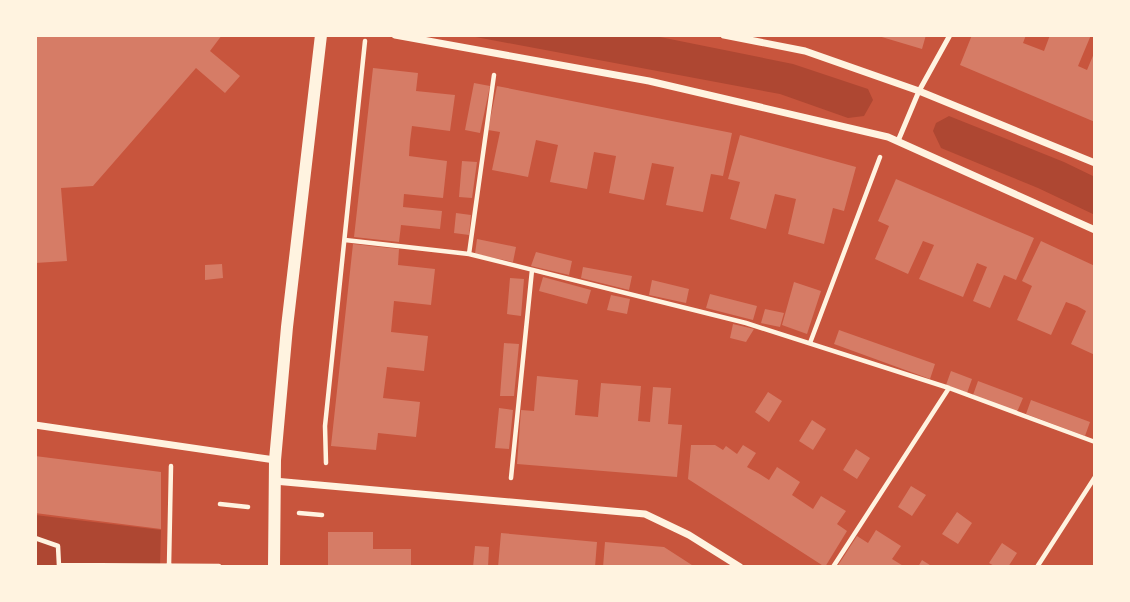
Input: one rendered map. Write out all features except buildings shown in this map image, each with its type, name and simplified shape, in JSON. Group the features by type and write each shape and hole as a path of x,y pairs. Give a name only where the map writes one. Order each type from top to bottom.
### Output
{"street":[{"path":"274,567 275,460 287,327 321,35"},
{"path":"395,35 649,80 888,137 1095,230"},
{"path":"724,35 805,51 919,91 1095,163"},
{"path":"35,425 275,460"},
{"path":"274,481 645,514 689,535 740,567"}],"lane":[{"path":"898,141 919,91 950,35"}],"path":[{"path":"326,474 325,426 365,41"},
{"path":"470,254 483,142 498,54"},
{"path":"810,343 888,137"},
{"path":"345,240 470,254 746,323 949,388 1095,442"},
{"path":"509,502 532,270"},
{"path":"833,567 949,388"},
{"path":"169,566 172,444"},
{"path":"1037,567 1095,477"},
{"path":"220,504 256,508"},
{"path":"299,513 322,515"},
{"path":"35,538 58,546 59,566 219,566"}],"shaded area":[{"path":"465,35 650,35 793,64 868,89 873,100 864,116 848,118 780,94"},
{"path":"949,116 1095,177 1095,215 941,148 933,131 936,123"},
{"path":"35,515 161,530 160,567 35,567"}]}
